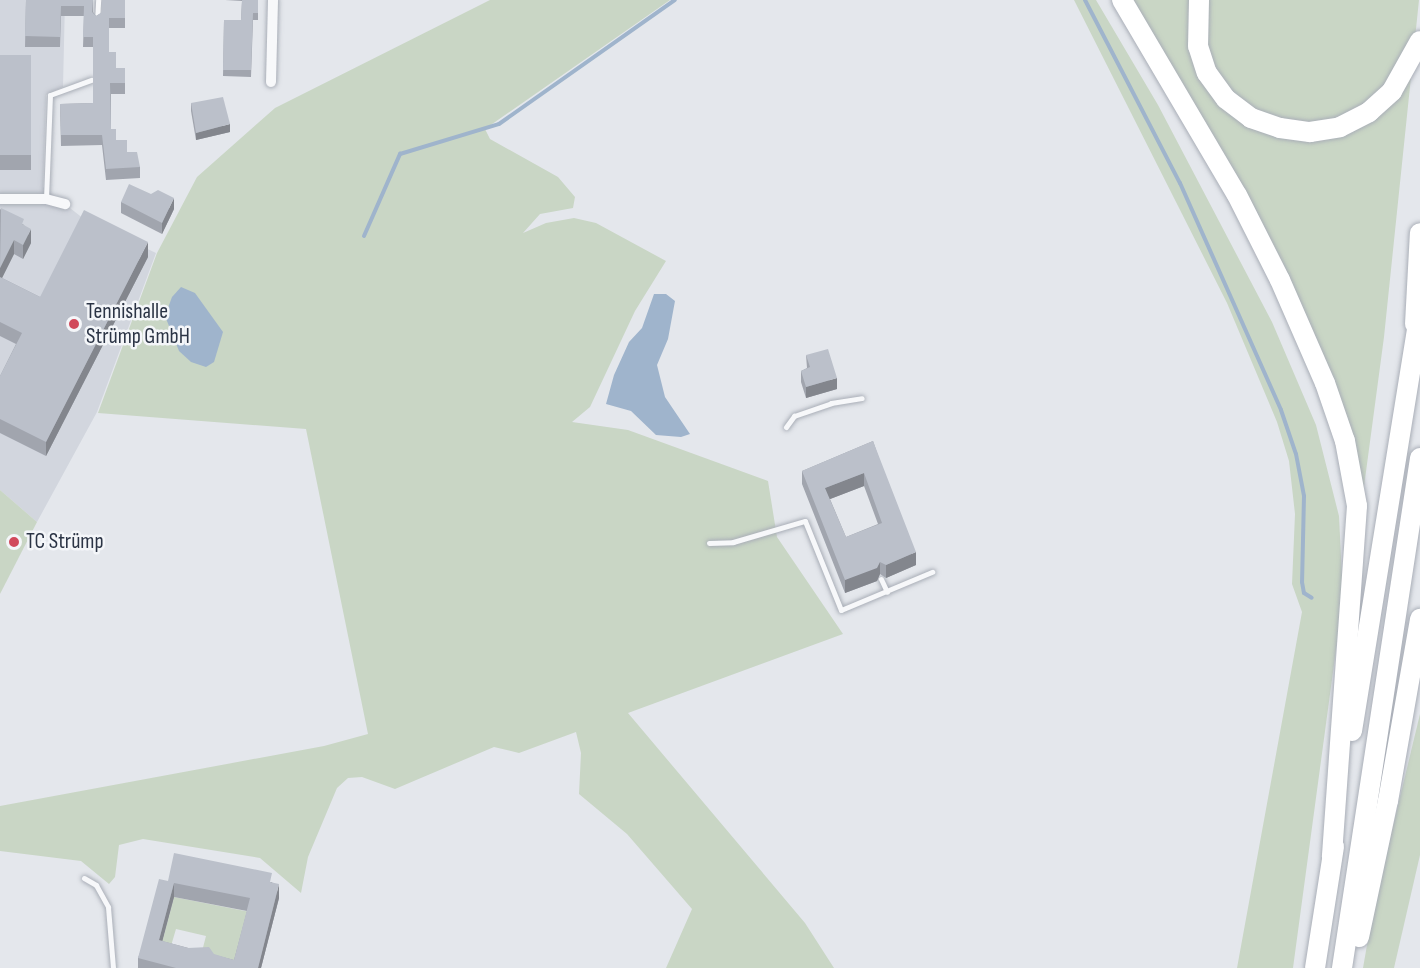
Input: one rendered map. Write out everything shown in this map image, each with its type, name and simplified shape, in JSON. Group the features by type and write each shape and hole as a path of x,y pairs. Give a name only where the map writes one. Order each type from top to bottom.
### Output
{"highway":[{"path":"1122,0 1237,195 1280,280 1325,383 1345,441 1357,506 1332,857"},
{"path":"1199,0 1196,15 1198,46 1207,72 1226,99 1251,118 1280,129 1310,132 1340,127 1369,112 1392,91 1420,41"},
{"path":"1414,351 1420,233"},
{"path":"1315,968 1420,310"},
{"path":"1342,968 1420,458"},
{"path":"1388,801 1420,620"},
{"path":"1349,968 1388,801 1420,685"}],"street":[{"path":"271,82 273,0"},
{"path":"0,199 46,199 65,204"}],"lane":[{"path":"97,22 98,0"},
{"path":"46,199 50,95 91,80"},
{"path":"786,427 794,416 831,403 862,398"},
{"path":"709,543 733,542 805,520 841,610 932,572"},
{"path":"881,579 887,592"},
{"path":"84,878 96,885 108,907 113,968"}],"shaded area":[{"path":"0,0 65,0 63,87 46,95 43,187 84,219 156,253 97,412 37,522 0,490"}],"green space":[{"path":"490,0 670,0 485,129 490,139 558,177 575,197 573,208 540,214 523,233 546,223 574,218 596,223 666,261 635,311 590,407 572,422 628,430 768,481 777,537 843,634 628,713 805,923 834,968 666,968 692,909 627,834 579,794 581,753 576,732 519,753 494,747 395,789 362,777 348,778 337,788 308,857 301,893 260,858 143,839 119,845 115,877 109,884 81,861 0,851 0,806 324,746 368,734 306,429 98,413 157,253 197,177 275,108"},
{"path":"1074,0 1096,0 1158,105 1272,322 1316,425 1339,516 1343,598 1293,968 1237,968 1302,612 1292,584 1295,514 1289,461 1277,422 1227,303"},
{"path":"1127,0 1419,0 1384,337 1363,494 1296,311"},
{"name":"TC Strümp","path":"0,490 37,522 0,594"},
{"path":"1420,714 1420,855 1394,968 1363,968 1374,905"},
{"path":"174,897 250,912 235,968 199,963 206,936 176,929 168,956 159,954"}],"water":[{"path":"181,287 195,293 223,332 214,362 206,367 191,362 179,351 165,316 172,297"},
{"path":"654,294 666,294 675,301 668,339 657,365 665,397 690,434 681,437 656,435 631,411 606,404 614,375 629,342 642,328"}],"building":[{"path":"26,0 93,0 92,12 96,16 102,12 102,0 125,0 125,18 109,18 109,52 116,52 116,68 125,68 125,83 110,83 111,129 116,129 116,140 127,140 127,152 137,152 140,167 106,169 102,135 61,135 60,104 93,103 93,37 83,37 84,6 61,6 60,37 25,36"},
{"path":"242,0 258,0 258,13 253,13 251,70 223,70 224,20 241,20"},
{"path":"0,55 31,55 31,155 0,155"},
{"path":"223,97 230,124 196,133 191,103"},
{"path":"129,184 151,194 158,190 174,198 162,223 121,202"},
{"path":"1,208 24,219 22,224 31,229 23,245 14,240 0,268"},
{"name":"Tennishalle Strümp GmbH","path":"84,210 148,242 46,442 0,419 0,376 22,333 0,322 0,277 40,297"},
{"path":"828,349 837,378 806,387 801,371 810,367 806,355"},
{"path":"873,441 916,552 886,565 880,562 877,568 845,580 802,471","holes":["864,473 882,523 846,537 825,488"]},
{"path":"174,853 272,873 270,882 279,884 258,968 176,968 138,958 159,879 168,881","holes":["174,883 250,898 234,960 214,954 209,947 188,948 159,940"]}],"waterway":[{"path":"364,236 400,154 499,124 675,0"},
{"path":"1085,0 1180,183 1281,410 1296,454 1304,496 1302,582 1304,593 1312,598"}],"place":[{"name":"Tennishalle Strümp GmbH","path":"74,324"},
{"name":"TC Strümp","path":"14,542"}]}
